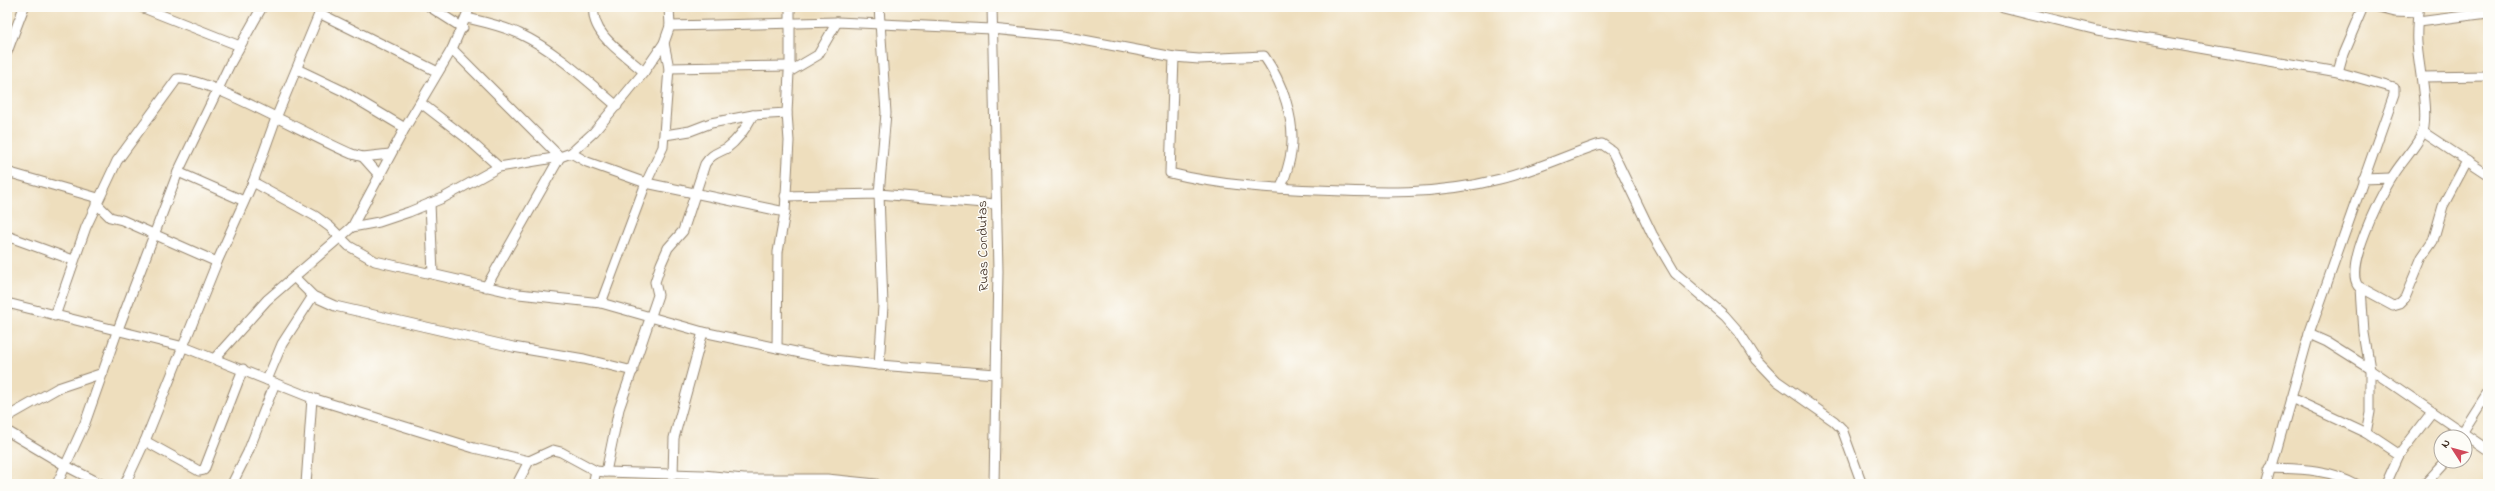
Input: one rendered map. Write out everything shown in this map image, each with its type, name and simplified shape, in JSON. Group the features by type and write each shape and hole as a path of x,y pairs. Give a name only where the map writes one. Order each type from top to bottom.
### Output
{"street":[{"path":"7,52 9,42 24,7"},
{"path":"141,7 240,46"},
{"path":"57,484 85,423 117,332 178,172 217,90 262,7"},
{"path":"430,7 463,28"},
{"path":"215,358 267,300 352,227 380,176 390,154 452,49 463,28 470,7"},
{"path":"594,7 593,16 596,27 644,72"},
{"path":"352,227 379,222 430,203 499,167 560,157 571,153 617,106 644,72 664,43 670,26 669,7"},
{"path":"777,348 778,252 785,212 789,141 788,113 792,24 790,7"},
{"path":"879,7 886,113 879,194 883,306 879,365"},
{"name":"Ruas Condutas","path":"992,7 995,204 998,271 994,484"},
{"path":"2003,7 2097,30 2338,72 2392,86 2395,91 2309,334 2270,468 2267,484"},
{"path":"2338,72 2343,54 2363,7"},
{"path":"2378,7 2385,10 2418,9 2417,43 2422,77 2423,132 2391,178 2376,205 2359,250 2354,282 2361,288 2393,305 2400,304 2405,298 2422,257 2433,241 2443,206 2467,161"},
{"path":"125,484 145,442 217,262 253,182 276,118 321,10 438,72"},
{"path":"2418,22 2488,13"},
{"path":"467,18 504,28 533,41 562,60 617,106"},
{"path":"670,26 696,24 792,24 837,22 992,29 1062,36 1174,57 1199,59 1264,56 1277,77 1290,118 1291,153 1281,188"},
{"path":"669,68 790,69 818,55 837,22"},
{"path":"601,303 646,183 659,158 665,135 669,68 664,43"},
{"path":"452,49 560,157"},
{"path":"1174,57 1170,174 1201,181 1281,188 1406,194 1452,188 1500,179 1597,145 1606,146 1612,150 1652,234 1675,273 1725,316 1739,332 1758,360 1777,381 1834,420 1842,429 1862,484"},
{"path":"297,69 343,91 405,128"},
{"path":"2422,77 2488,76"},
{"path":"55,316 73,260 97,201 117,161 173,82 181,79 217,90 343,151 363,158 380,176"},
{"path":"421,103 469,140 499,167"},
{"path":"665,135 690,131 711,123 753,115 788,113"},
{"path":"606,472 619,409 658,295 655,282 660,264 668,248 683,231 696,192 699,177 708,159 718,151 727,148 736,140 753,115"},
{"path":"2423,132 2488,174"},
{"path":"571,153 587,162 646,183 696,192 785,212"},
{"path":"363,158 390,154"},
{"path":"486,287 560,157"},
{"path":"7,172 97,201 113,218 122,220 154,233 217,262"},
{"path":"178,172 244,201"},
{"path":"2363,179 2391,178"},
{"path":"253,182 315,216 341,237 356,252 375,260 519,294 601,303 703,332 833,360 996,374"},
{"path":"785,196 879,194 995,204"},
{"path":"430,203 432,274"},
{"path":"7,236 73,260"},
{"path":"294,277 313,296 336,306 505,346 584,358 633,371"},
{"path":"2361,288 2364,333 2370,369 2370,412 2366,422 2366,433"},
{"path":"232,484 248,452 282,344 313,296"},
{"path":"7,304 117,332 184,347 243,369 312,398 474,448 529,461"},
{"path":"673,475 674,438 703,332"},
{"path":"2309,334 2327,342 2370,369 2455,429"},
{"path":"145,442 199,471 204,470 243,369"},
{"path":"7,417 58,388 103,373"},
{"path":"2468,429 2488,392"},
{"path":"306,484 312,398"},
{"path":"2291,398 2366,433 2399,455"},
{"path":"2386,484 2399,455 2432,412"},
{"path":"2355,428 2366,422"},
{"path":"7,431 66,466 101,484"},
{"path":"2473,441 2488,450"},
{"path":"517,484 529,461 553,450 561,452 596,471 673,475 703,480 744,479 876,484"},
{"path":"2270,468 2305,469 2330,472 2356,484"},
{"path":"2425,484 2439,469"},
{"path":"593,484 596,471"}]}
